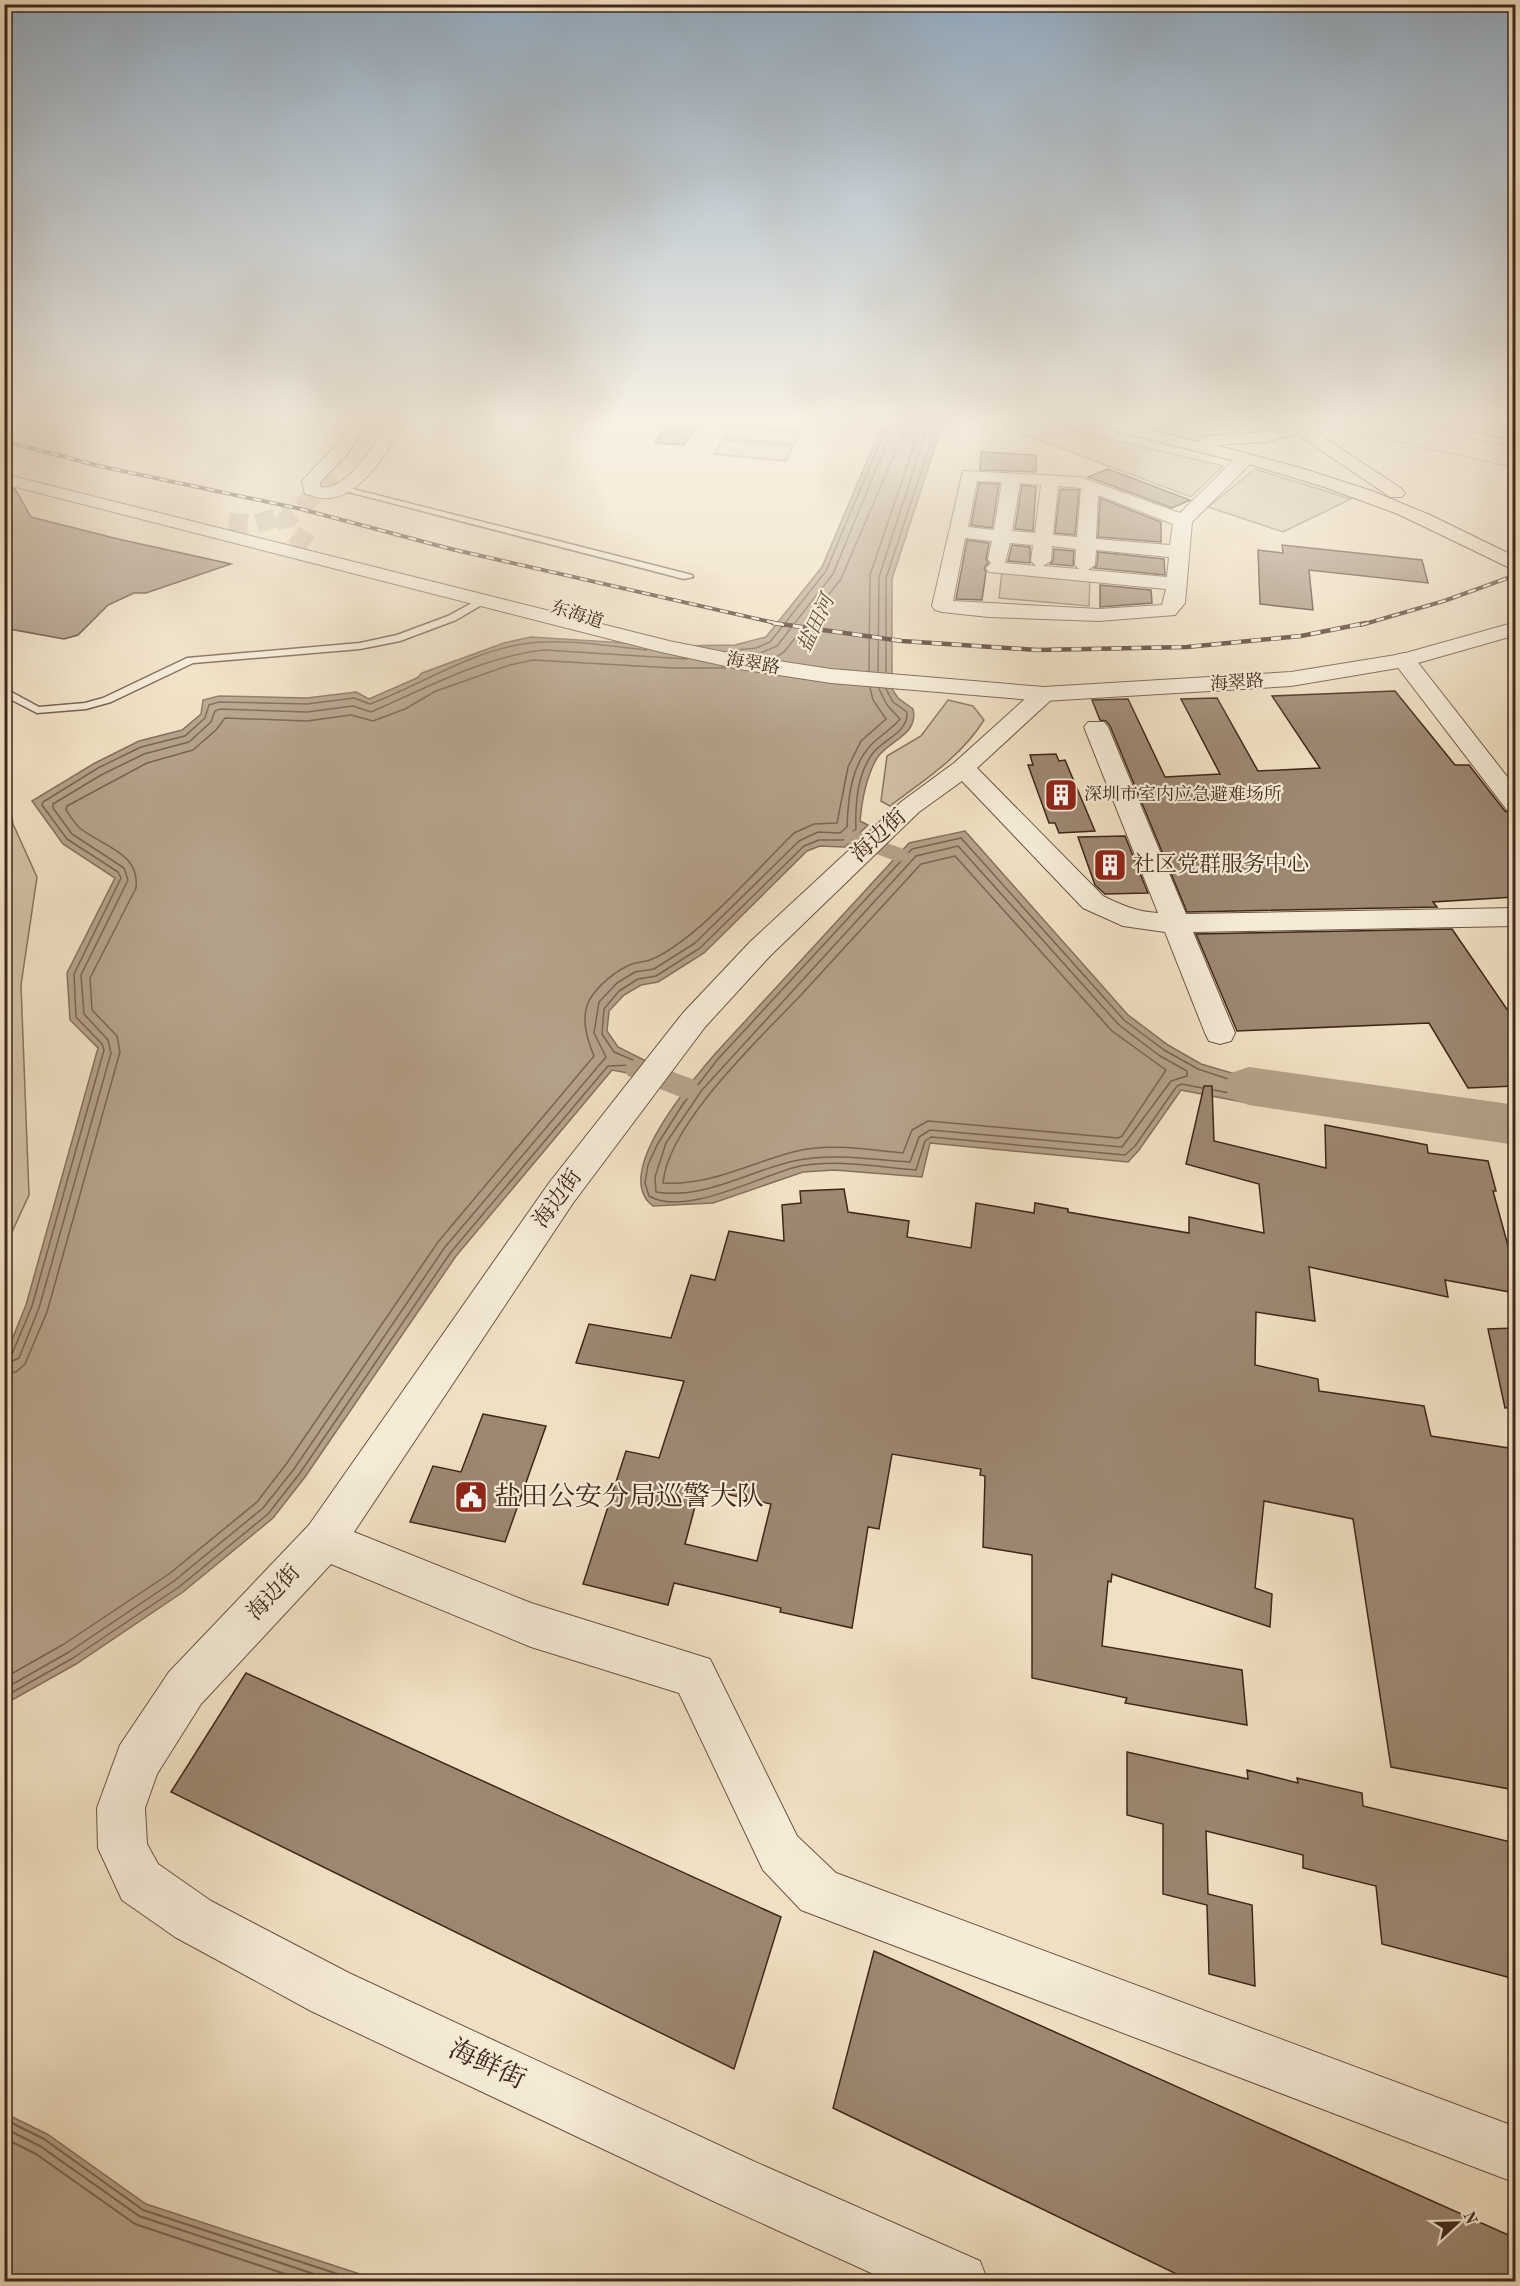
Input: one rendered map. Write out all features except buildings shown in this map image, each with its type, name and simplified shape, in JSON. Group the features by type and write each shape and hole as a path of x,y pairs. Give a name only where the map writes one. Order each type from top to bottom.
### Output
{"main road":[{"path":"1428,523 1515,565"},
{"path":"1439,523 1481,537"},
{"path":"1454,523 1515,554"}],"street":[{"name":"海翠路","path":"178,523 486,600 517,602"},
{"name":"海翠路","path":"230,523 236,530 309,545 517,602 630,638 750,664 831,676 1044,694 1291,679 1404,660 1515,628"},
{"path":"959,523 942,606 989,611 1099,615 1168,611 1175,603 1184,523"},
{"path":"989,611 1004,523"},
{"path":"1040,572 1046,523"},
{"path":"1084,576 1087,523"},
{"path":"1128,523 1128,580"},
{"path":"957,532 1179,552"},
{"path":"996,568 1176,584"},
{"path":"1404,660 1515,805"},
{"name":"海边街","path":"137,1762 185,1688 324,1540 561,1193 666,1054 760,949 910,807 963,768 1044,694"},
{"path":"1096,727 1220,1033"},
{"path":"963,768 1093,902 1120,917 1149,923 1515,917"},
{"path":"324,1540 531,1625 694,1675 780,1853 819,1892 1515,2155"},
{"name":"海鲜街","path":"137,1762 121,1808 123,1848 140,1882 193,1919 330,1992 733,2181 959,2282"}],"lane":[{"path":"486,523 688,577"},
{"path":"4,691 37,710 62,710 86,706 107,700 191,660 360,646 400,638 452,618 486,600"}],"shaded area":[{"path":"1255,523 1302,523 1283,532"},
{"path":"1002,572 1090,579 1089,606 999,598"},
{"path":"948,700 973,706 984,720 953,757 929,777 890,806 881,801 887,756 921,736"},
{"path":"5,772 13,824 37,877 21,985 29,1195 5,1247"}],"water":[{"name":"盐田河","path":"841,523 910,523 892,579 892,689 898,698 913,709 914,718 912,725 902,737 877,758 870,773 863,796 860,821 868,825 845,847 820,846 807,851 704,953 658,982 641,985 624,995 609,1011 607,1031 618,1047 644,1060 633,1074 612,1070 456,1256 305,1477 273,1518 183,1592 76,1664 5,1704 5,1357 26,1305 98,1048 70,1020 67,973 115,878 63,844 32,801 95,763 139,741 182,730 201,714 203,700 219,696 307,698 356,692 369,699 417,678 422,673 504,643 531,637 674,646 735,645 766,637 822,567"},
{"path":"965,831 1128,1015 1168,1045 1201,1064 1249,1078 1248,1103 1181,1090 1128,1162 930,1143 922,1177 834,1170 803,1172 713,1203 653,1206 643,1192 641,1173 659,1129 688,1086 909,843"},
{"path":"4,2113 47,2134 146,2204 381,2281 5,2281"}],"waterway":[{"path":"855,838 898,855"},
{"path":"638,1069 685,1088"},
{"path":"1249,1086 1516,1125"}],"tunnel":[{"path":"238,523 260,523"},
{"path":"285,523 287,529 309,545"}],"railway":[{"path":"352,523 451,549 779,624"},
{"path":"1361,625 1444,601 1516,575"},
{"path":"773,623 779,624"},
{"path":"779,624 902,641 1037,650 1187,647 1301,636 1366,623"},
{"path":"779,624 784,625"}],"place":[{"name":"深圳市室内应急避难场所","path":"1061,795"},
{"name":"社区党群服务中心","path":"1110,865"},
{"name":"盐田公安分局巡警大队","path":"471,1497"}]}
